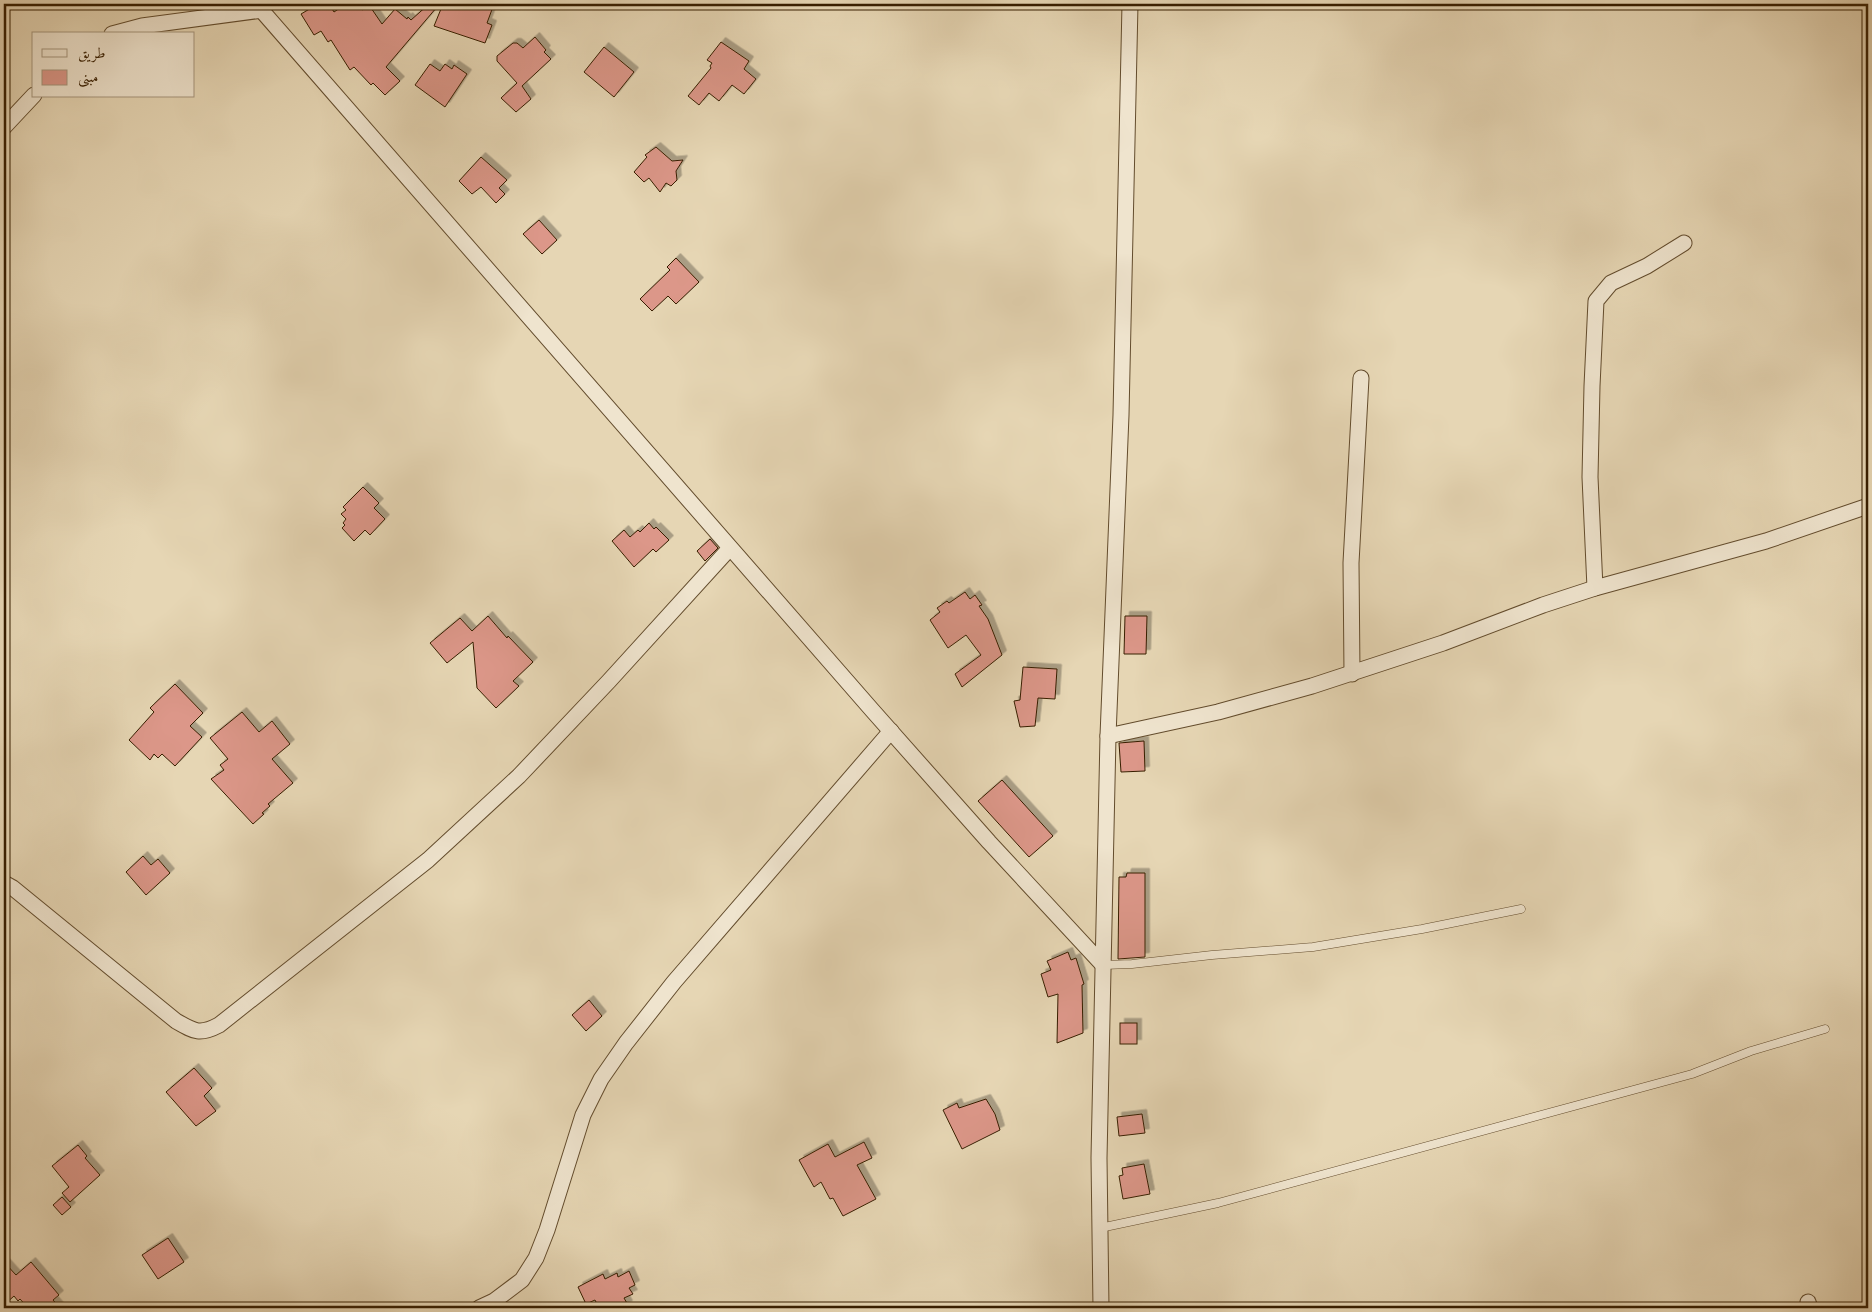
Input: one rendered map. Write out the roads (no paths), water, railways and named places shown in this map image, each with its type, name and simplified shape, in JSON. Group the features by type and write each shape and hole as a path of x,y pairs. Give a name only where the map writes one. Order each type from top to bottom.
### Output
{"street":[{"path":"1101,1308 1099,1148 1108,736 1121,425 1130,4"},
{"path":"120,32 142,26 259,7 890,731 989,842 1103,965"},
{"path":"4,127 32,97"},
{"path":"1595,588 1590,477 1596,301 1611,283 1647,266 1684,243"},
{"path":"1352,674 1351,564 1361,378"},
{"path":"1108,736 1218,712 1352,674 1595,588 1766,541 1868,506"},
{"path":"4,883 13,888 176,1021 192,1031 205,1032 219,1025 428,860 512,783 609,681 730,548"},
{"path":"479,1308 494,1301 522,1280 536,1258 547,1230 583,1115 601,1079 626,1043 674,982 890,731"}],"lane":[{"path":"1103,965 1132,964 1313,946 1422,929 1521,909"},
{"path":"1100,1228 1218,1203 1692,1074 1750,1051 1825,1029"}]}
